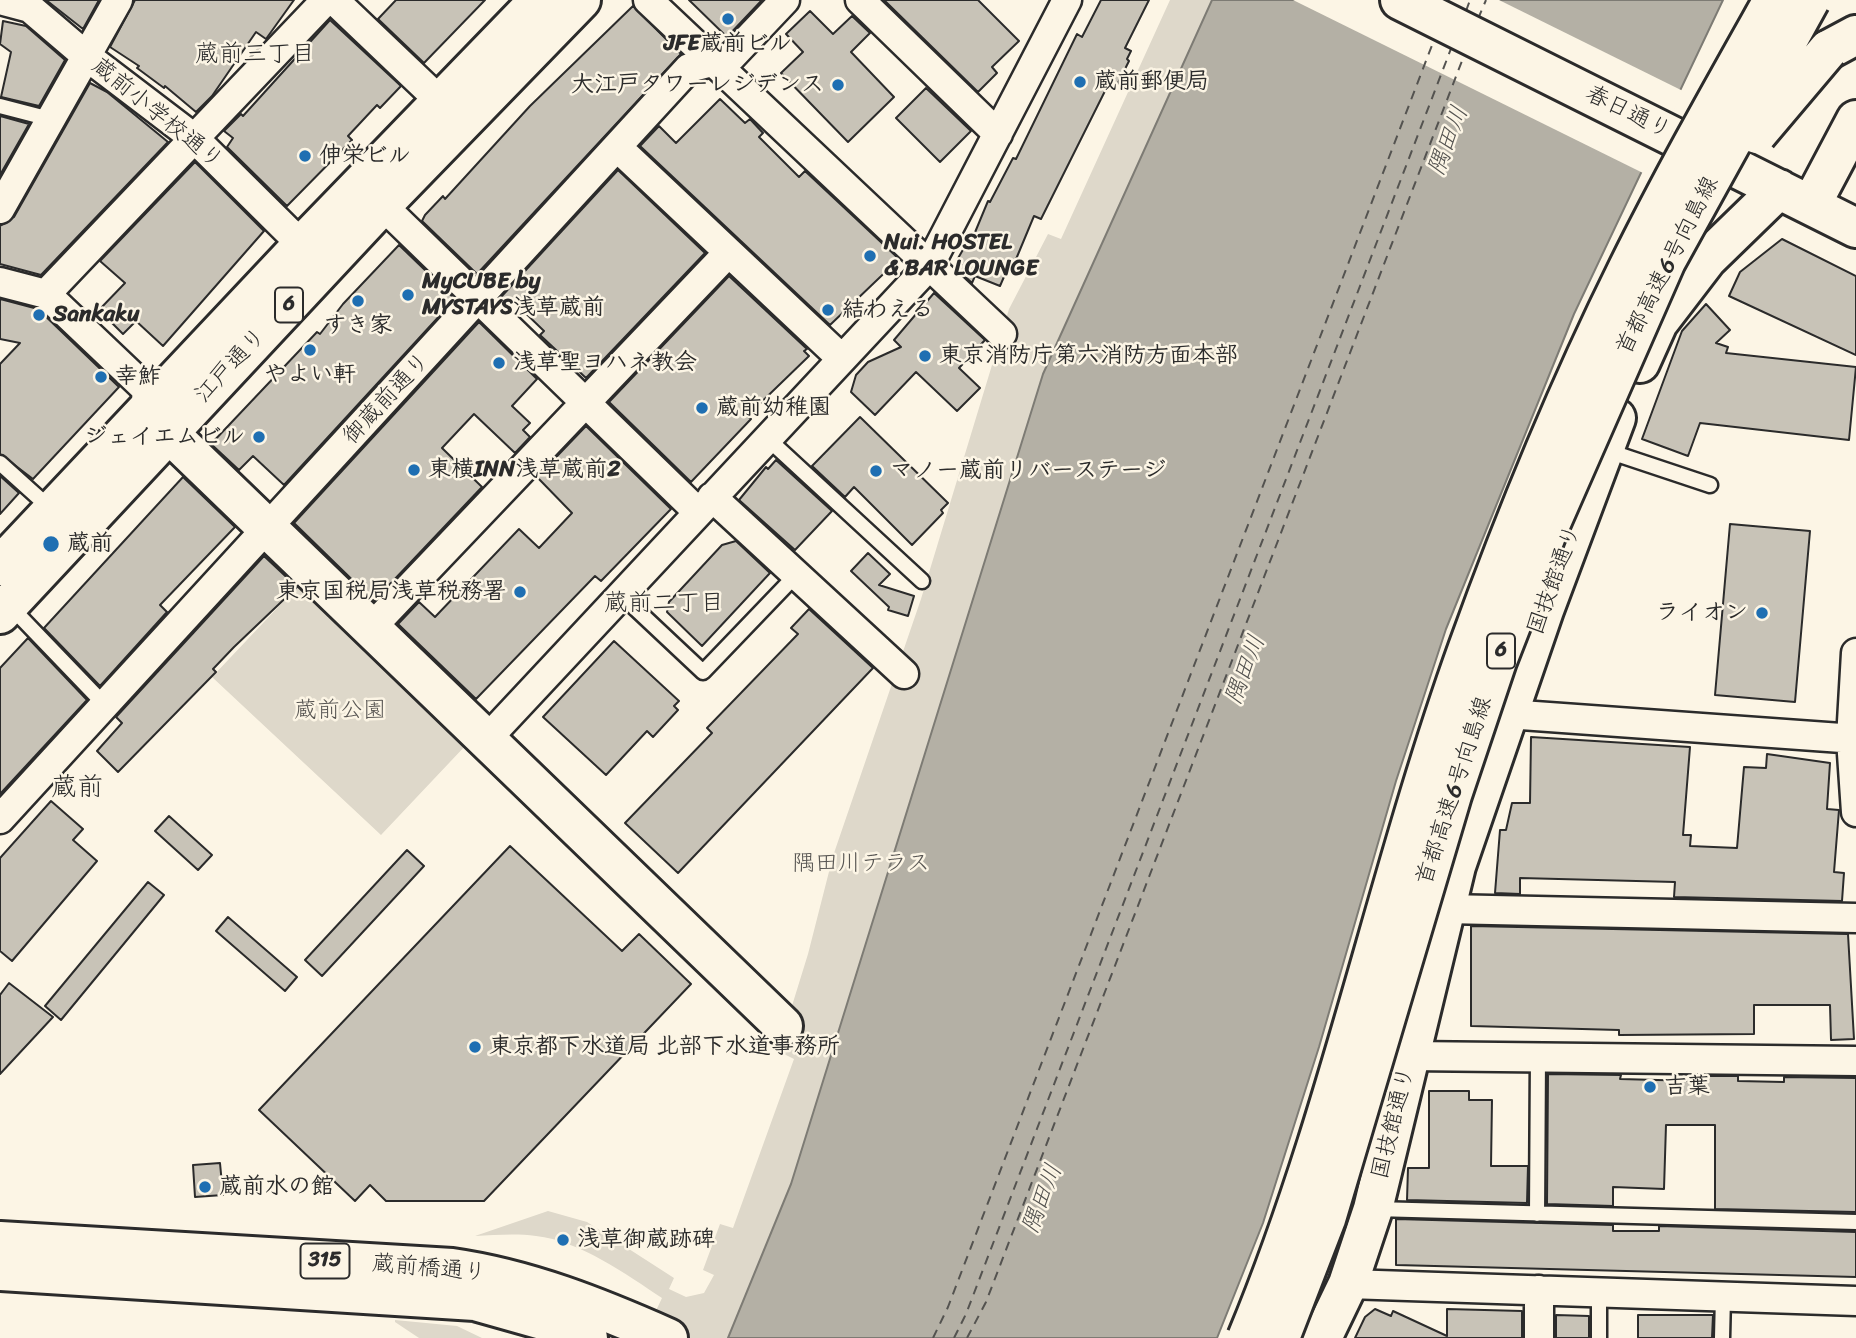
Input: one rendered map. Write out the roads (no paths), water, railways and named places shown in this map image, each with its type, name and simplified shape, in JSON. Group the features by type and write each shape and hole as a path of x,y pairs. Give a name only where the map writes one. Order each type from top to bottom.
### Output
{"main road":[{"name":"江戸通り","path":"4,609 302,245 539,0"},
{"name":"江戸通り","path":"0,566 53,510 158,423 382,205 581,0"},
{"name":"春日通り","path":"1400,0 1856,228"},
{"name":"首都高速6号向島線","path":"1247,1338 1297,1207 1422,789 1478,623 1566,406 1626,272 1678,170 1773,0"},
{"name":"首都高速6号向島線","path":"1280,1338 1326,1219 1452,795 1497,661 1590,429 1666,261 1810,0"},
{"name":"6","path":"1666,261 1734,162 1842,42"},
{"name":"国技館通り","path":"1322,1338 1348,1284 1373,1209 1456,866 1507,714 1603,449 1658,323 1706,259 1795,197 1856,121"},
{"path":"158,423 783,1026"},
{"name":"蔵前橋通り","path":"0,1241 452,1268 496,1274 544,1287 654,1332"},
{"name":"蔵前橋通り","path":"0,1271 475,1301 553,1323 588,1338"}],"street":[{"name":"蔵前小学校通り","path":"0,0 31,4 85,55 194,138 302,245"},
{"path":"0,208 118,0"},
{"path":"46,293 326,0"},
{"path":"334,0 440,101"},
{"path":"648,0 1002,334"},
{"name":"御蔵前通り","path":"0,819 689,68 731,57 785,0"},
{"path":"860,0 998,134"},
{"path":"485,741 929,266 1067,0"},
{"path":"617,147 841,358"},
{"path":"382,205 586,400 705,504 796,575 904,674"},
{"path":"370,629 727,253"},
{"path":"0,282 46,293 146,389 158,423"},
{"path":"1856,653 1853,739 1856,812"},
{"path":"1507,714 1853,739"},
{"path":"1446,909 1856,918"},
{"path":"1410,1056 1856,1061"},
{"path":"1348,1284 1856,1301"},
{"path":"1539,1290 1539,1338"}],"lane":[{"path":"1842,42 1856,18"},
{"path":"0,106 50,119"},
{"path":"767,438 922,581"},
{"path":"1603,449 1710,485"},
{"path":"0,463 53,510"},
{"path":"621,595 703,672 796,575"},
{"path":"4,609 105,705"},
{"path":"1536,1214 1538,1057"},
{"path":"1373,1209 1856,1222"},
{"path":"1599,1292 1599,1338"},
{"path":"1722,1338 1723,1296"}],"water":[{"name":"隅田川","path":"1212,0 1723,0 1574,314 1446,629 1396,781 1319,1047 1263,1223 1217,1338 728,1338 791,1184 1043,374"}],"place":[{"name":"JFE蔵前ビル","path":"728,19"},
{"name":"蔵前郵便局","path":"1080,82"},
{"name":"大江戸タワーレジデンス","path":"838,85"},
{"name":"伸栄ビル","path":"305,156"},
{"name":"Nui. HOSTEL & BAR LOUNGE","path":"870,256"},
{"name":"MyCUBE by MYSTAYS浅草蔵前","path":"408,295"},
{"name":"すき家","path":"358,301"},
{"name":"結わえる","path":"828,310"},
{"name":"Sankaku","path":"39,315"},
{"name":"やよい軒","path":"310,350"},
{"name":"東京消防庁第六消防方面本部","path":"925,356"},
{"name":"浅草聖ヨハネ教会","path":"499,363"},
{"name":"幸鮓","path":"101,377"},
{"name":"蔵前幼稚園","path":"702,408"},
{"name":"ジェイエムビル","path":"259,437"},
{"name":"東横INN浅草蔵前2","path":"414,470"},
{"name":"マノー蔵前リバーステージ","path":"876,471"},
{"name":"蔵前","path":"51,544"},
{"name":"東京国税局浅草税務署","path":"520,592"},
{"name":"ライオン","path":"1762,613"},
{"name":"東京都下水道局 北部下水道事務所","path":"475,1047"},
{"name":"吉葉","path":"1650,1087"},
{"name":"蔵前水の館","path":"205,1187"},
{"name":"浅草御蔵跡碑","path":"563,1240"}],"district":[{"name":"蔵前三丁目","path":"255,55"},
{"name":"蔵前二丁目","path":"664,604"},
{"name":"蔵前","path":"77,788"}],"park label":[{"name":"蔵前公園","path":"340,711"},
{"name":"隅田川テラス","path":"861,864"}]}
